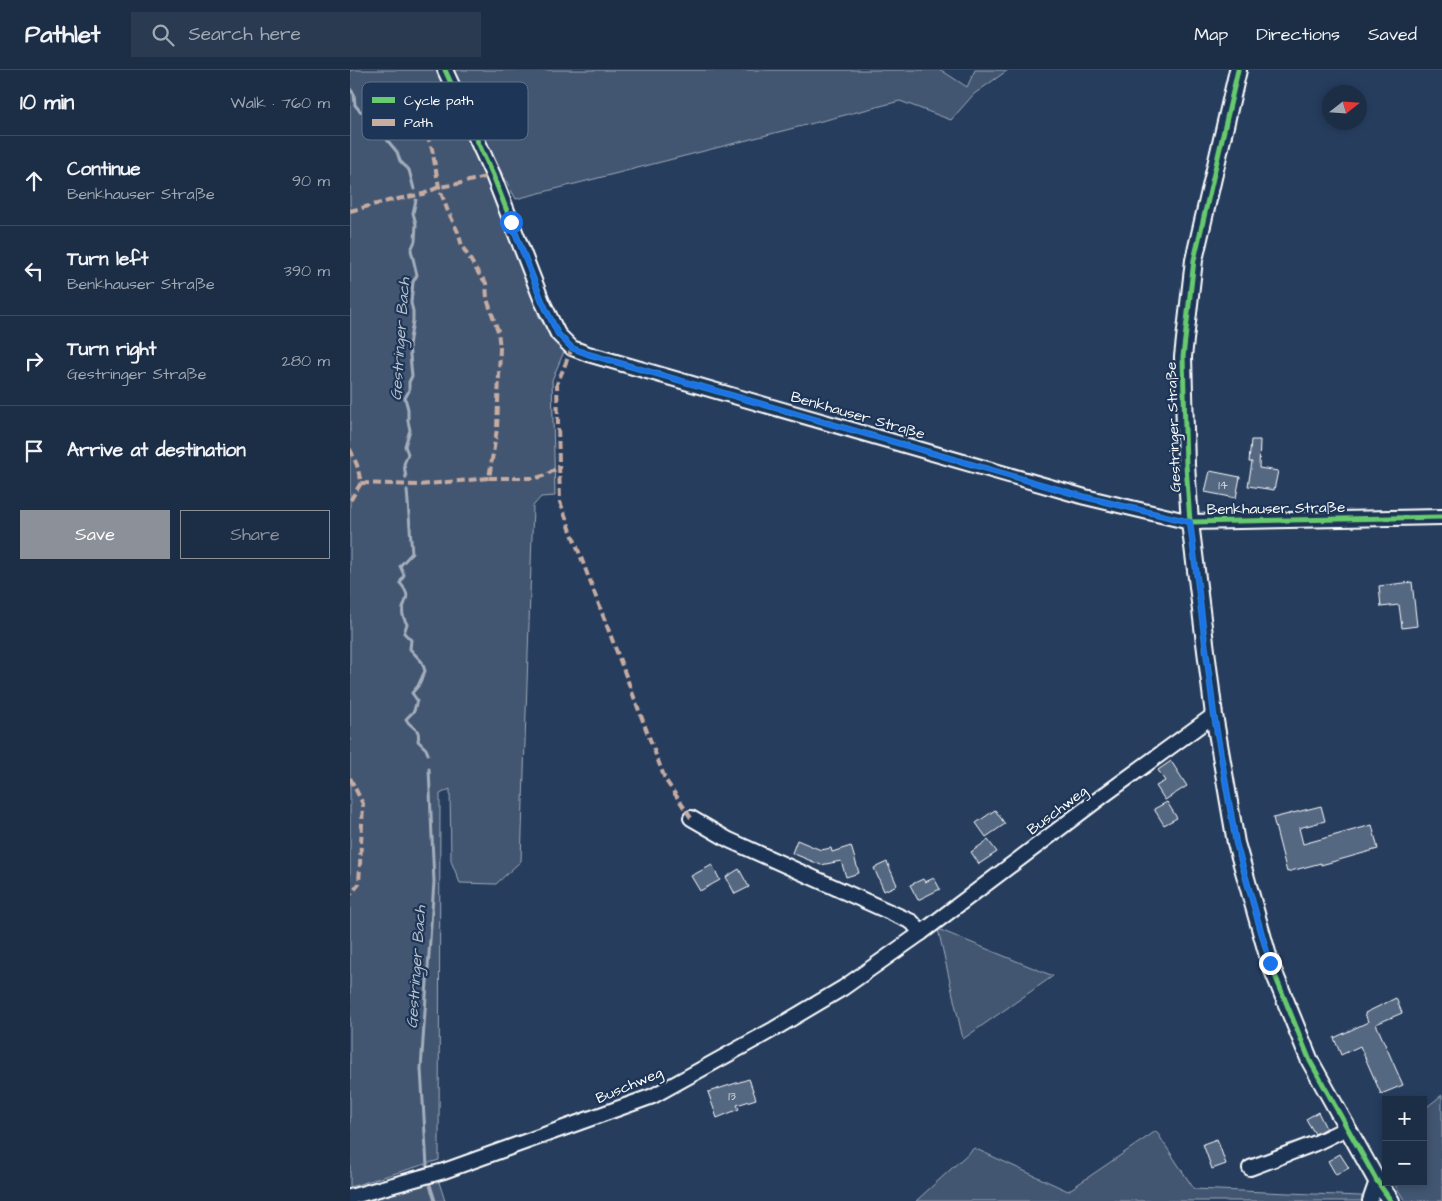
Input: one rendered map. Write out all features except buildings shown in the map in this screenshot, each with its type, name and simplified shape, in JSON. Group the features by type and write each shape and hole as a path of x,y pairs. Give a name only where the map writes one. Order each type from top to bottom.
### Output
{"main road":[{"name":"Gestringer Straße","path":"1238,70 1194,260 1186,316 1183,357 1184,417 1190,522 1214,715 1236,843 1270,963 1310,1062 1377,1181 1391,1201"}],"street":[{"name":"Benkhauser Straße","path":"445,70 450,82"},
{"name":"Benkhauser Straße","path":"477,140 493,175 542,301 558,334 572,348 607,360 1085,497 1190,522 1442,517"},
{"name":"Buschweg","path":"350,1197 444,1171 653,1096 774,1029 843,988 921,933 1214,715"},
{"path":"691,818 729,840 912,922 921,933"},
{"path":"1250,1168 1316,1143 1347,1128"},
{"path":"1370,1201 1377,1181"}],"shaded area":[{"path":"350,70 437,70 442,82 362,82 362,140 468,140 502,216 540,319 565,349 552,380 555,496 541,497 533,506 521,861 496,884 460,883 451,861 450,789 440,794 439,1160 350,1187"},
{"path":"450,70 941,70 967,87 975,70 1008,70 974,94 951,120 900,101 516,199 484,140 528,140 528,82 455,82"},
{"path":"938,929 1053,976 963,1039"},
{"path":"1442,1095 1442,1201 1405,1201 1396,1186 1427,1186 1427,1107"},
{"path":"1156,1131 1194,1189 1384,1197 1383,1201 916,1201 974,1148 1068,1191"},
{"path":"438,1179 445,1201 357,1201"}],"waterway":[{"name":"Gestringer Bach","path":"350,89 354,94 355,105 362,112"},
{"name":"Gestringer Bach","path":"388,140 397,152 400,161 409,170 414,189"},
{"name":"Gestringer Bach","path":"406,478 404,464 408,454 405,446 410,430 405,398 409,391 409,382 412,376 409,345 413,321 411,303 413,282 417,275 411,250 415,241 416,224 413,213 416,200"},
{"name":"Gestringer Bach","path":"407,490 412,553 400,566 404,575 400,583 407,595 403,607 403,617 407,624 404,633 411,640 410,649 422,662 425,671 418,686 412,693 417,700 414,711 406,719 417,730 418,741 428,754"},
{"name":"Gestringer Bach","path":"427,1166 421,1069 434,882 429,769"},
{"name":"Gestringer Bach","path":"430,1185 435,1201"}],"marked path":[{"path":"361,483 418,485 489,478 497,429 500,348 498,331 487,299 486,283 462,246 439,187 429,140"},
{"path":"350,211 423,194 439,187 493,175"},
{"path":"572,348 557,384 560,502 665,779 691,818"},
{"path":"350,449 357,465 361,483 350,501"},
{"path":"489,478 536,478 546,475 559,467"},
{"path":"350,778 363,804 359,884 350,895"}],"cycle path":[{"path":"445,70 450,82"},
{"path":"1238,70 1194,260 1183,357 1186,465 1190,522 1214,715 1236,843 1270,963 1310,1061 1377,1181 1391,1201"},
{"path":"477,140 493,175 542,301 558,334 572,348 1085,497 1190,522 1442,517"}],"route":[{"path":"511,222 542,301 558,334 572,348 1085,497 1190,522 1214,715 1236,843 1270,963"}]}
